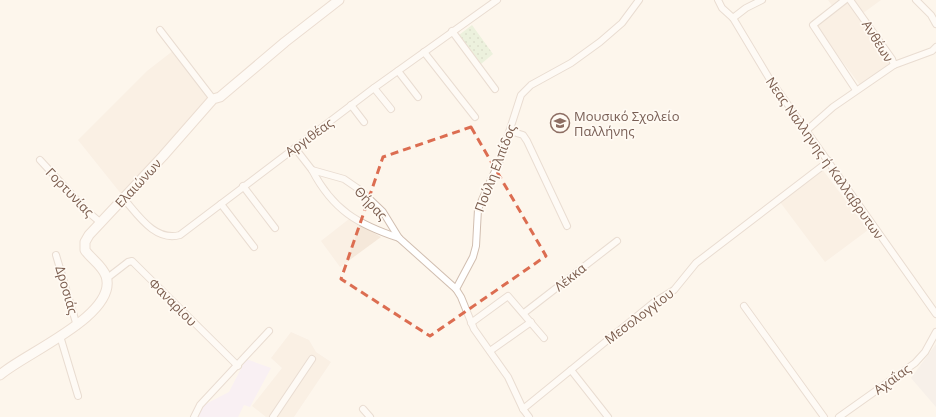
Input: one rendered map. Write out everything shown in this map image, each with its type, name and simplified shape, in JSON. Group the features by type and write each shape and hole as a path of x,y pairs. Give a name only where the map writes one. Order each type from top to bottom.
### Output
{"main road":[{"name":"Ελαιώνων","path":"106,279 100,266 84,247 87,238 124,200 213,99 220,97 279,47 339,0"},
{"path":"0,374 77,326 90,315 100,303 106,289 106,279"}],"street":[{"name":"Αργιθέας","path":"124,200 151,228 160,233 175,236 182,234 351,105 497,0"},
{"name":"Πούλη Ελπίδος","path":"456,289 473,257 476,246 478,209 510,131 521,95 525,90 587,53 615,29 639,0"},
{"name":"Νεας Nαλληνης ή Καλλαβρυτων","path":"718,0 722,8 733,18 769,78 936,314"},
{"path":"733,18 746,8 762,0"},
{"path":"845,0 813,25 856,90"},
{"name":"Ανθέων","path":"806,130 817,119 856,90 894,65 892,59 850,0"},
{"path":"916,0 931,15 936,24"},
{"path":"160,30 213,99"},
{"path":"452,31 495,89"},
{"path":"894,65 936,47"},
{"path":"424,52 475,117"},
{"path":"398,71 418,97"},
{"path":"374,88 391,109"},
{"path":"351,105 364,122"},
{"path":"510,131 523,136 527,141 567,226"},
{"name":"Θήρας","path":"295,148 312,170 322,189 330,200 350,216 379,231 399,238"},
{"name":"Γορτυνίας","path":"40,160 87,211 101,223"},
{"name":"Μεσολογγίου","path":"523,409 653,303 674,290 696,263 829,161"},
{"name":"Θήρας","path":"312,170 344,179 360,190 383,212 399,238 456,289"},
{"path":"243,186 275,228"},
{"path":"221,204 254,247"},
{"name":"Λέκκα","path":"524,313 617,242"},
{"name":"Δροσιάς","path":"56,255 77,326"},
{"name":"Φαναρίου","path":"106,279 128,262 132,261 238,366"},
{"path":"456,289 461,297 470,323 478,337 508,377 523,409 529,417"},
{"path":"470,323 506,296 511,297 544,338"},
{"path":"744,306 824,417"},
{"path":"490,351 531,322"},
{"path":"194,417 200,405 269,331"},
{"name":"Αχαΐας","path":"839,417 915,362 925,352 936,332"},
{"path":"60,336 78,396"},
{"path":"273,417 312,359"},
{"path":"571,370 608,417"},
{"path":"363,409 370,417"}],"highlighted area":[{"path":"471,127 546,256 430,336 341,279 383,157"}],"shaded area":[{"path":"828,0 881,0 859,16 890,64 860,85 816,26 836,11"},
{"path":"174,50 210,98 122,195 78,140 147,71"},
{"path":"822,169 868,230 825,262 780,202"},
{"path":"349,219 381,237 340,267 321,241"},
{"path":"291,332 309,340 316,352 331,362 294,417 266,417 252,406 282,368 271,358"},
{"path":"936,344 936,407 911,378"},
{"path":"246,359 271,368 250,407 244,405 238,417 196,417 202,406 229,392"}],"green space":[{"path":"472,25 493,54 481,64 459,35"}],"place":[{"name":"Μουσικό Σχολείο Παλλήνης","path":"560,123"}]}
